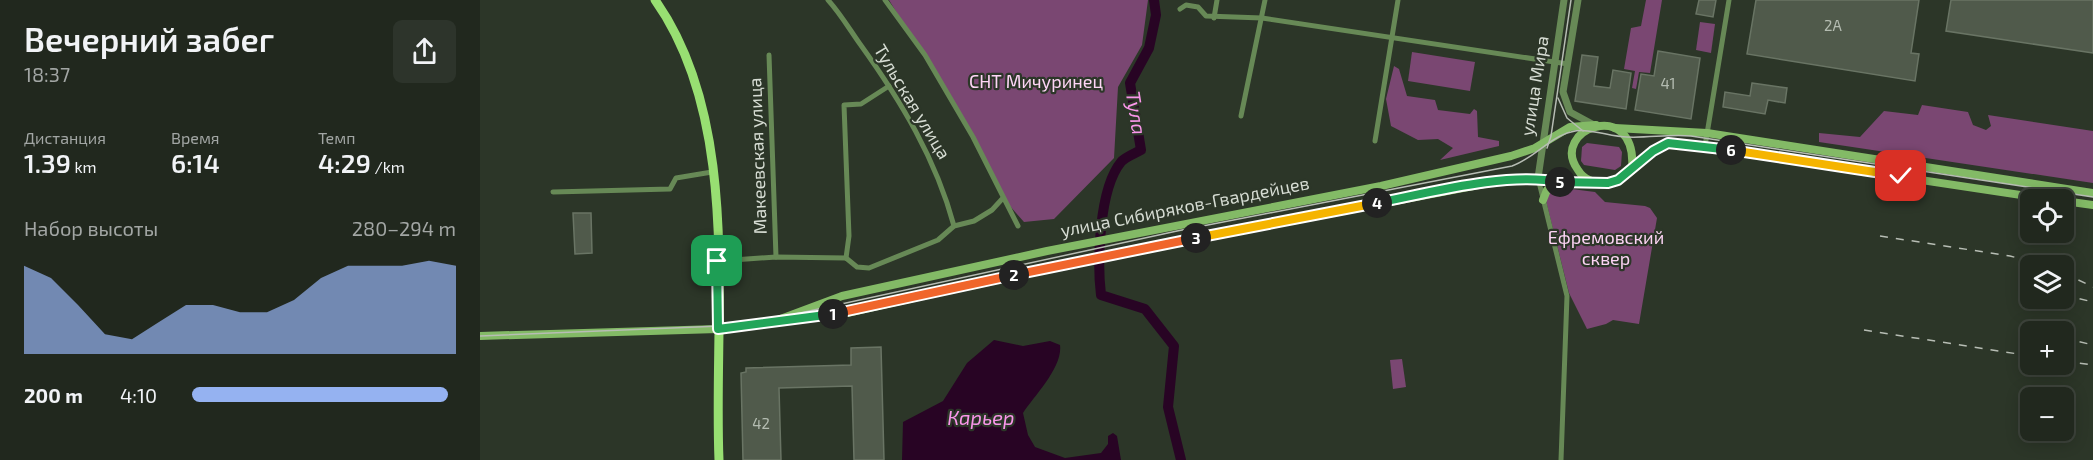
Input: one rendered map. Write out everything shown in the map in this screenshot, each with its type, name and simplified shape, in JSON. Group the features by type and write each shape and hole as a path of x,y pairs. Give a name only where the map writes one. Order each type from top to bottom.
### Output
{"main road":[{"path":"655,0 689,59 699,95 712,172 717,261 719,460"},
{"path":"2020,195 1705,146 1668,143 1653,151 1618,180 1595,183 1585,179 1576,168 1573,154 1575,143 1583,131 1596,125 1707,133 2093,193"},
{"name":"улица Сибиряков-Гвардейцев","path":"777,321 842,296 1047,251 1381,186 1518,154 1542,143 1559,131 1575,126 1596,125"},
{"path":"1613,128 1622,132 1629,141 1633,157 1632,169"},
{"path":"1901,176 1903,164"},
{"name":"улица Сибиряков-Гвардейцев","path":"480,336 718,329 847,313 1050,267 1510,179 1538,178 1564,183 1595,183"},
{"path":"1543,200 1547,190 1554,184 1564,183"},
{"path":"2074,203 2093,206"}],"street":[{"name":"Тульская улица","path":"828,0 889,86 928,154 954,226"},
{"path":"885,0 925,55 973,137 1018,226"},
{"path":"1214,18 1216,0"},
{"path":"1241,116 1265,0"},
{"path":"1375,141 1398,0"},
{"name":"улица Мира","path":"1538,178 1564,0"},
{"name":"улица Мира","path":"1578,0 1563,92 1570,112 1580,120 1596,125"},
{"path":"1705,146 1729,0"},
{"path":"1180,9 1186,5 1198,7 1206,16 1214,18 1262,18 1568,64"},
{"name":"Макеевская улица","path":"769,55 776,256"},
{"path":"846,258 849,236 844,105 861,104 889,86"},
{"path":"553,192 670,189 676,178 712,172"},
{"path":"1538,178 1567,296 1561,460"},
{"name":"Макеевская улица","path":"717,261 776,256 846,258 857,267 869,268 938,240 954,226 974,221 992,210 1003,198"}],"green space":[{"name":"СНТ Мичуринец","path":"889,0 1148,0 1142,45 1118,87 1114,158 1054,219 1024,222 1002,197 973,137"},
{"path":"1646,0 1662,0 1650,73 1639,72 1636,89 1632,88 1635,71 1624,69 1631,28 1641,26"},
{"path":"1700,22 1715,24 1711,53 1696,50"},
{"path":"1412,52 1475,62 1470,91 1408,81"},
{"path":"1394,66 1399,69 1407,96 1435,100 1438,110 1470,114 1474,109 1477,111 1478,137 1499,141 1499,146 1440,160 1453,148 1438,139 1418,140 1391,126 1386,99"},
{"path":"1922,105 1968,112 1973,125 1986,130 1991,126 1988,115 2093,131 2093,183 1819,142 1819,133 1860,137 1884,111 1918,115"},
{"path":"1587,143 1619,147 1622,152 1621,166 1615,170 1584,165 1581,161 1582,147"},
{"name":"Ефремовский сквер","path":"1556,187 1595,192 1605,202 1645,206 1650,208 1657,218 1639,324 1613,320 1587,329 1569,293 1546,201 1550,190"},
{"path":"1402,359 1406,387 1393,389 1390,360"}],"water":[{"name":"Карьер","path":"994,340 1023,346 1050,341 1060,345 1060,354 1053,371 1023,413 1028,435 1035,447 1065,458 1101,453 1108,444 1108,436 1113,433 1117,436 1121,460 902,460 903,422 943,401 967,363"}],"building":[{"path":"1699,0 1716,0 1713,17 1696,14"},
{"path":"1756,0 1919,0 1911,53 1919,54 1915,81 1747,54"},
{"path":"1951,0 2093,0 2093,53 1946,31"},
{"path":"1658,51 1700,58 1691,119 1635,110 1641,74 1654,76"},
{"path":"1582,55 1598,57 1594,86 1610,88 1613,70 1631,73 1626,109 1575,101"},
{"path":"1752,83 1787,88 1785,103 1768,100 1765,114 1723,107 1725,92 1750,96"},
{"path":"573,213 591,213 592,253 575,254"},
{"path":"881,347 884,460 854,460 852,386 779,388 781,460 743,460 741,373 746,372 746,368 851,365 851,348"}],"waterway":[{"name":"Тула","path":"1154,0 1156,15 1149,48 1130,83 1141,150 1121,162 1108,189 1101,226 1100,281 1101,295 1145,309 1174,346 1168,407 1181,460"}],"tram line":[{"path":"1547,148 1551,136 1571,0"},
{"path":"1558,98 1567,118 1583,131"},
{"path":"480,336 745,325 1177,231 1512,166 1556,138 1578,131 1627,137 1691,136 2093,197"}],"railway":[{"path":"1880,236 2020,259"},
{"path":"2074,278 2093,287"},
{"path":"2074,297 2093,302"},
{"path":"1864,330 2020,354"},
{"path":"2074,340 2093,345"},
{"path":"2074,362 2093,365"}],"route":[{"path":"717,261 718,329 847,313 1050,267 1385,201 1510,179 1526,177 1564,183 1608,183 1618,180 1653,151 1668,143 1705,146 1901,176"}]}
